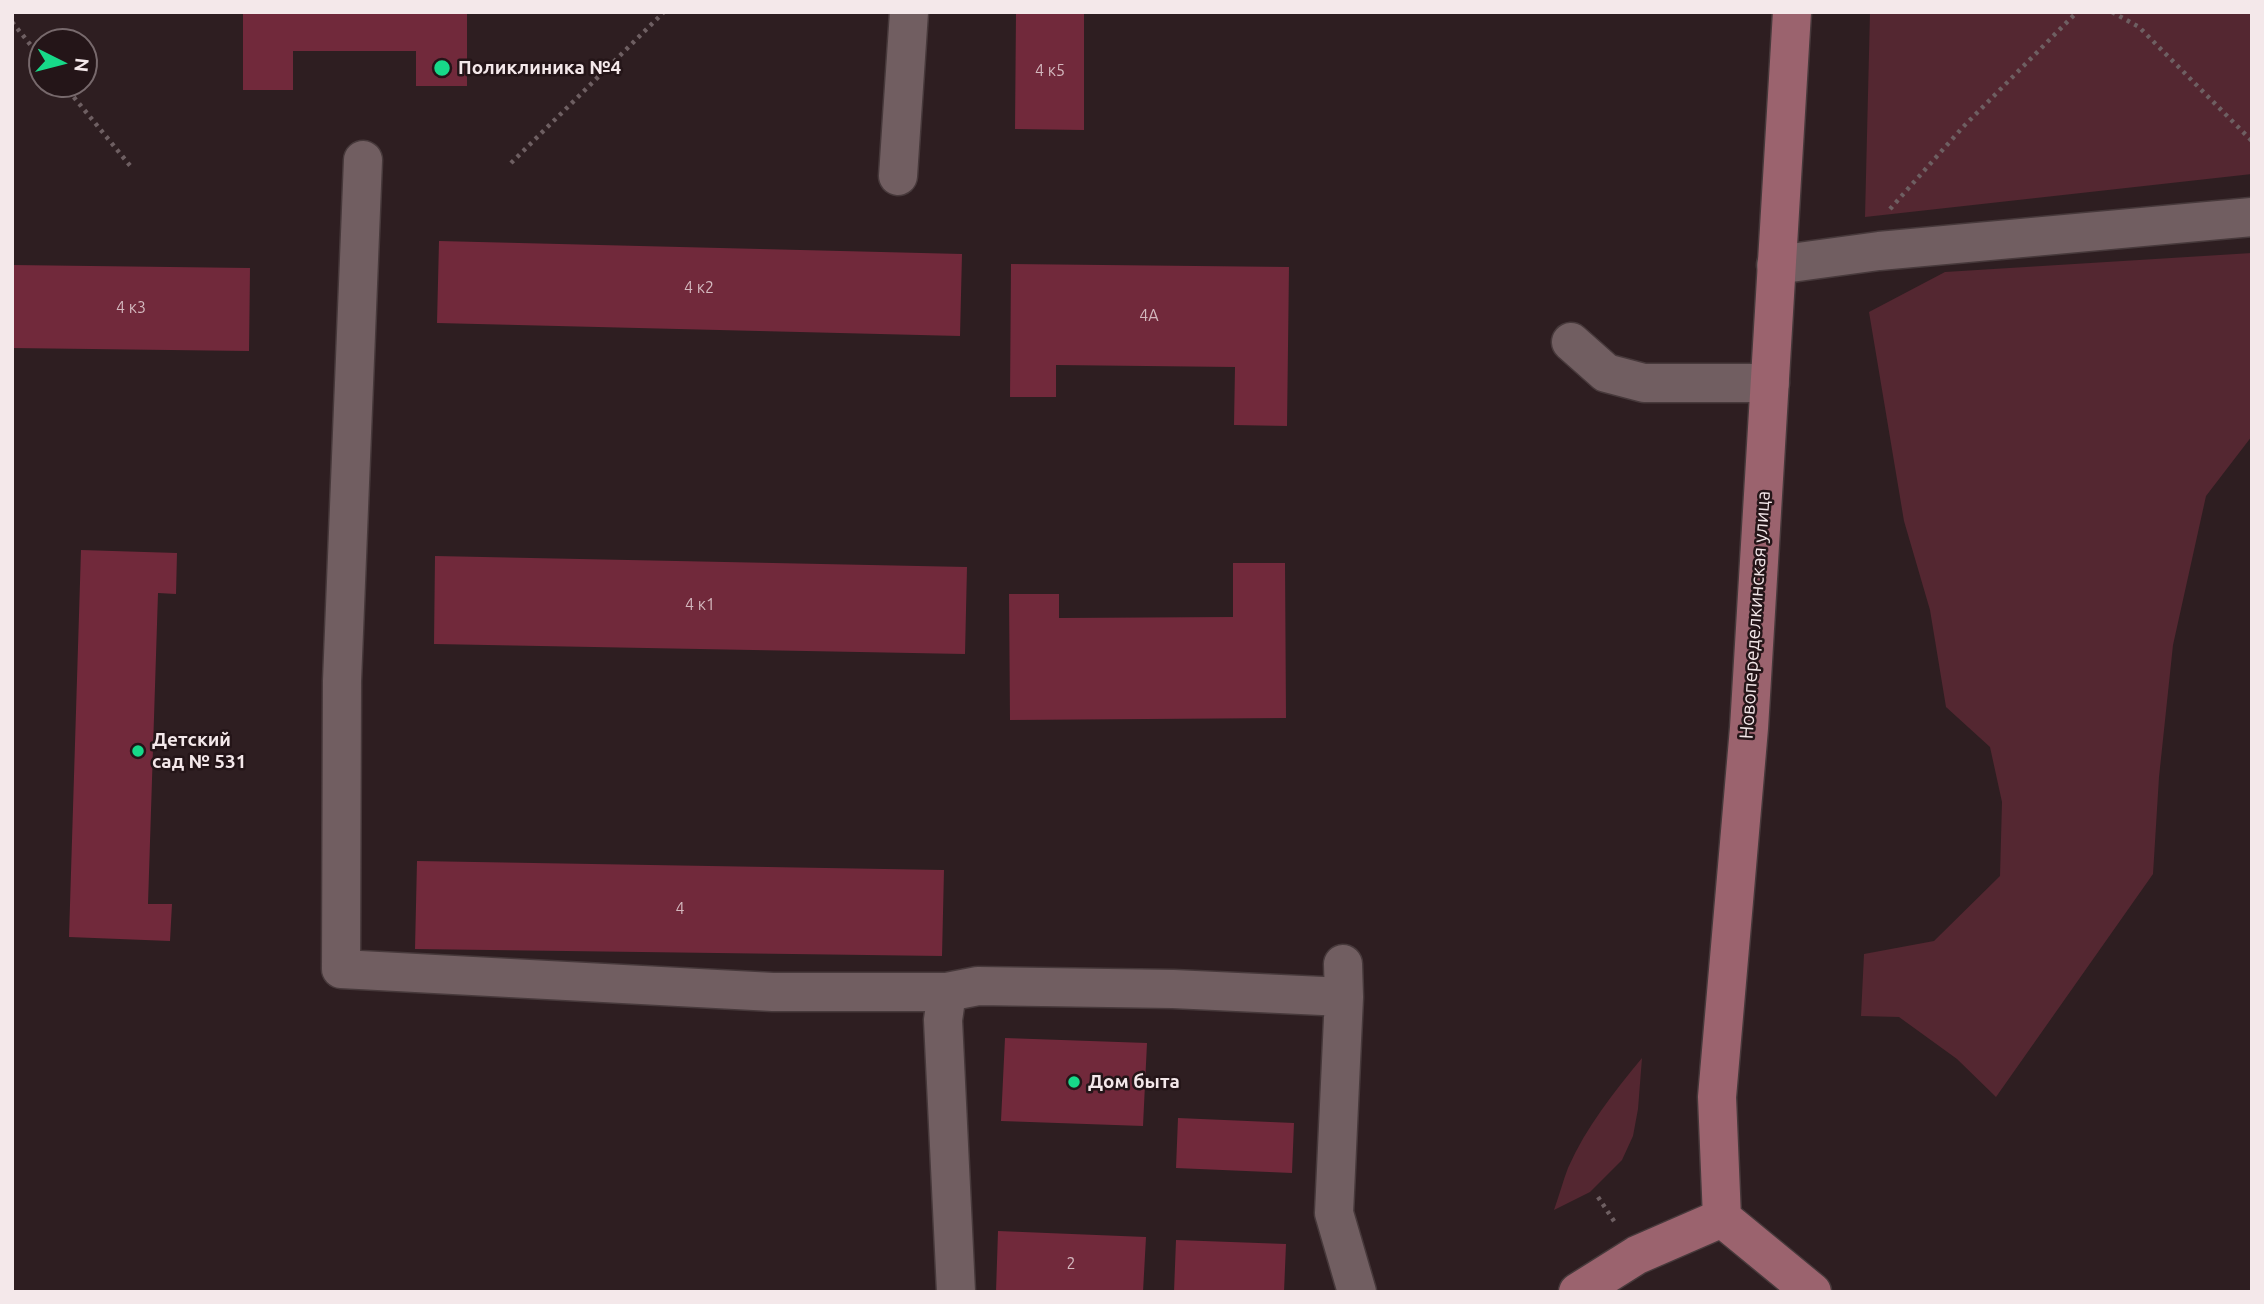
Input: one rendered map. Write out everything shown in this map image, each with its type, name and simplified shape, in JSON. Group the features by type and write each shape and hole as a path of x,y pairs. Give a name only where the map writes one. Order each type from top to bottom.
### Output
{"main road":[{"name":"Новопеределкинская улица","path":"1722,1218 1717,1097 1748,741 1792,12"},
{"path":"1578,1292 1637,1255 1722,1218 1812,1292"}],"lane":[{"path":"898,176 909,12"},
{"path":"363,160 342,681 341,969 773,992 947,992 978,986 1173,989 1343,981 1334,1213 1357,1292"},
{"path":"1776,265 1879,251 2252,217"},
{"path":"1572,342 1606,373 1644,383 1770,383"},
{"path":"947,992 943,1020 956,1292"}],"path":[{"path":"511,163 664,12"},
{"path":"1884,215 1963,127 2077,12"},
{"path":"2112,12 2139,27 2252,141"},
{"path":"12,22 28,42"},
{"path":"74,98 132,168"}],"shaded area":[{"path":"1870,12 2252,12 2252,174 1865,217"},
{"path":"2252,253 2252,436 2206,496 2173,645 2159,777 2153,874 1996,1097 1957,1059 1899,1017 1861,1016 1864,954 1934,941 2000,876 2002,802 1990,747 1946,707 1930,610 1904,521 1869,312 1945,272"},
{"path":"1642,1058 1633,1136 1622,1160 1590,1192 1554,1210 1568,1168 1583,1138"}],"building":[{"name":"Поликлиника №4","path":"243,12 467,12 467,86 416,86 416,51 293,51 293,90 243,90"},
{"path":"1016,12 1084,12 1084,130 1015,129"},
{"path":"439,241 962,254 960,336 437,323"},
{"path":"1011,264 1289,267 1287,426 1234,425 1235,367 1056,365 1056,397 1010,397"},
{"path":"12,265 250,268 249,351 12,348"},
{"path":"81,550 177,553 176,594 158,593 148,904 172,904 170,941 69,937"},
{"path":"435,556 967,567 965,654 434,644"},
{"path":"1233,563 1285,563 1286,718 1010,720 1009,594 1059,594 1059,618 1233,617"},
{"path":"417,861 944,870 942,956 415,949"},
{"name":"Дом быта","path":"1005,1038 1147,1043 1143,1126 1001,1121"},
{"path":"1178,1118 1294,1123 1292,1173 1176,1168"},
{"path":"998,1231 1146,1237 1143,1292 996,1292"},
{"path":"1176,1240 1286,1244 1284,1292 1174,1292"}],"place":[{"name":"Поликлиника №4","path":"442,68"},
{"name":"Детский сад № 531","path":"138,751"},
{"name":"Дом быта","path":"1074,1082"}]}
